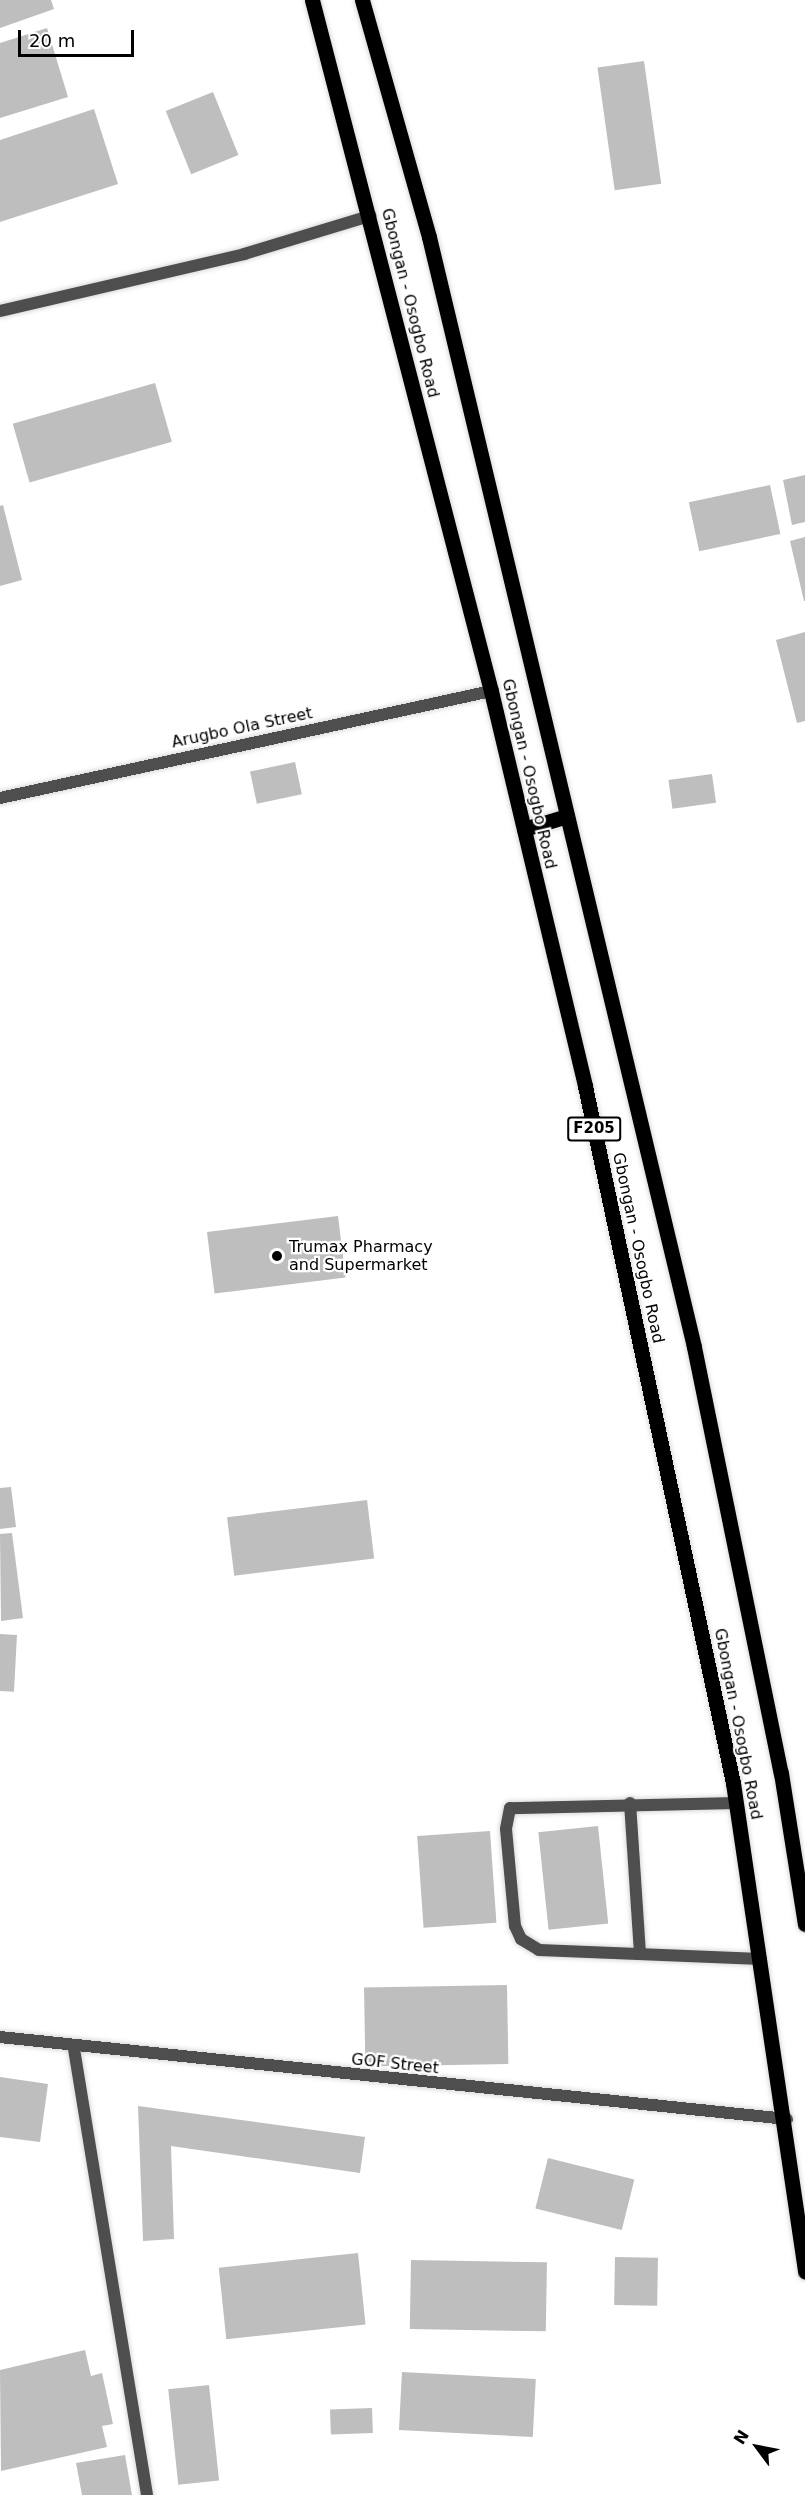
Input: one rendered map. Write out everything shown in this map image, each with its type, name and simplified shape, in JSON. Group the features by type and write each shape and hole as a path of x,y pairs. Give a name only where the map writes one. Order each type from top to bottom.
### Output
{"main road":[{"name":"Gbongan - Osogbo Road","path":"312,0 370,216 490,691 587,1098 736,1803 787,2119 805,2272"},
{"name":"Gbongan - Osogbo Road","path":"362,0 429,237 694,1347 781,1773 805,1924"},
{"path":"524,829 567,816"}],"street":[{"path":"0,311 244,254 370,216"},
{"name":"Arugbo Ola Street","path":"0,798 490,691"},
{"path":"630,1803 640,1954"},
{"path":"736,1803 530,1804 510,1808 506,1829 521,1939 539,1950 761,1959"},
{"name":"GOF Street","path":"0,2037 74,2049 787,2119"},
{"path":"74,2049 147,2495"}],"building":[{"path":"0,0 51,0 54,9 0,28"},
{"path":"47,28 68,97 0,118 0,43"},
{"path":"644,61 661,184 615,190 597,68"},
{"path":"213,92 238,155 191,174 166,111"},
{"path":"94,109 118,184 0,222 0,140"},
{"path":"155,383 172,442 30,482 13,424"},
{"path":"805,475 805,522 792,525 783,480"},
{"path":"770,485 780,534 699,551 689,502"},
{"path":"3,505 22,580 0,586 0,506"},
{"path":"805,537 805,601 804,601 790,541"},
{"path":"805,632 805,721 797,723 776,640"},
{"path":"295,762 302,794 257,804 250,772"},
{"path":"712,774 716,803 672,809 668,780"},
{"name":"Trumax Pharmacy and Supermarket","path":"338,1216 346,1278 215,1294 207,1232"},
{"path":"11,1487 16,1527 0,1529 0,1488"},
{"path":"367,1500 374,1559 234,1576 227,1517"},
{"path":"12,1533 23,1618 1,1621 0,1534"},
{"path":"0,1634 17,1635 14,1692 0,1691"},
{"path":"598,1826 608,1923 549,1930 538,1832"},
{"path":"490,1831 496,1923 424,1928 417,1836"},
{"path":"507,1985 508,2064 365,2066 364,1987"},
{"path":"0,2077 48,2084 40,2142 0,2137"},
{"path":"138,2106 365,2137 360,2173 171,2146 174,2239 143,2241"},
{"path":"548,2158 634,2180 622,2230 535,2208"},
{"path":"358,2253 366,2325 226,2339 219,2268"},
{"path":"615,2257 658,2258 657,2306 614,2305"},
{"path":"411,2260 547,2262 546,2331 410,2329"},
{"path":"85,2350 91,2376 102,2373 113,2424 102,2426 107,2447 1,2471 0,2370"},
{"path":"402,2372 536,2379 533,2437 399,2430"},
{"path":"209,2385 219,2480 178,2485 168,2389"},
{"path":"372,2408 373,2433 331,2434 330,2409"},
{"path":"125,2455 132,2495 82,2495 76,2463"}],"place":[{"name":"Trumax Pharmacy and Supermarket","path":"277,1256"}]}
